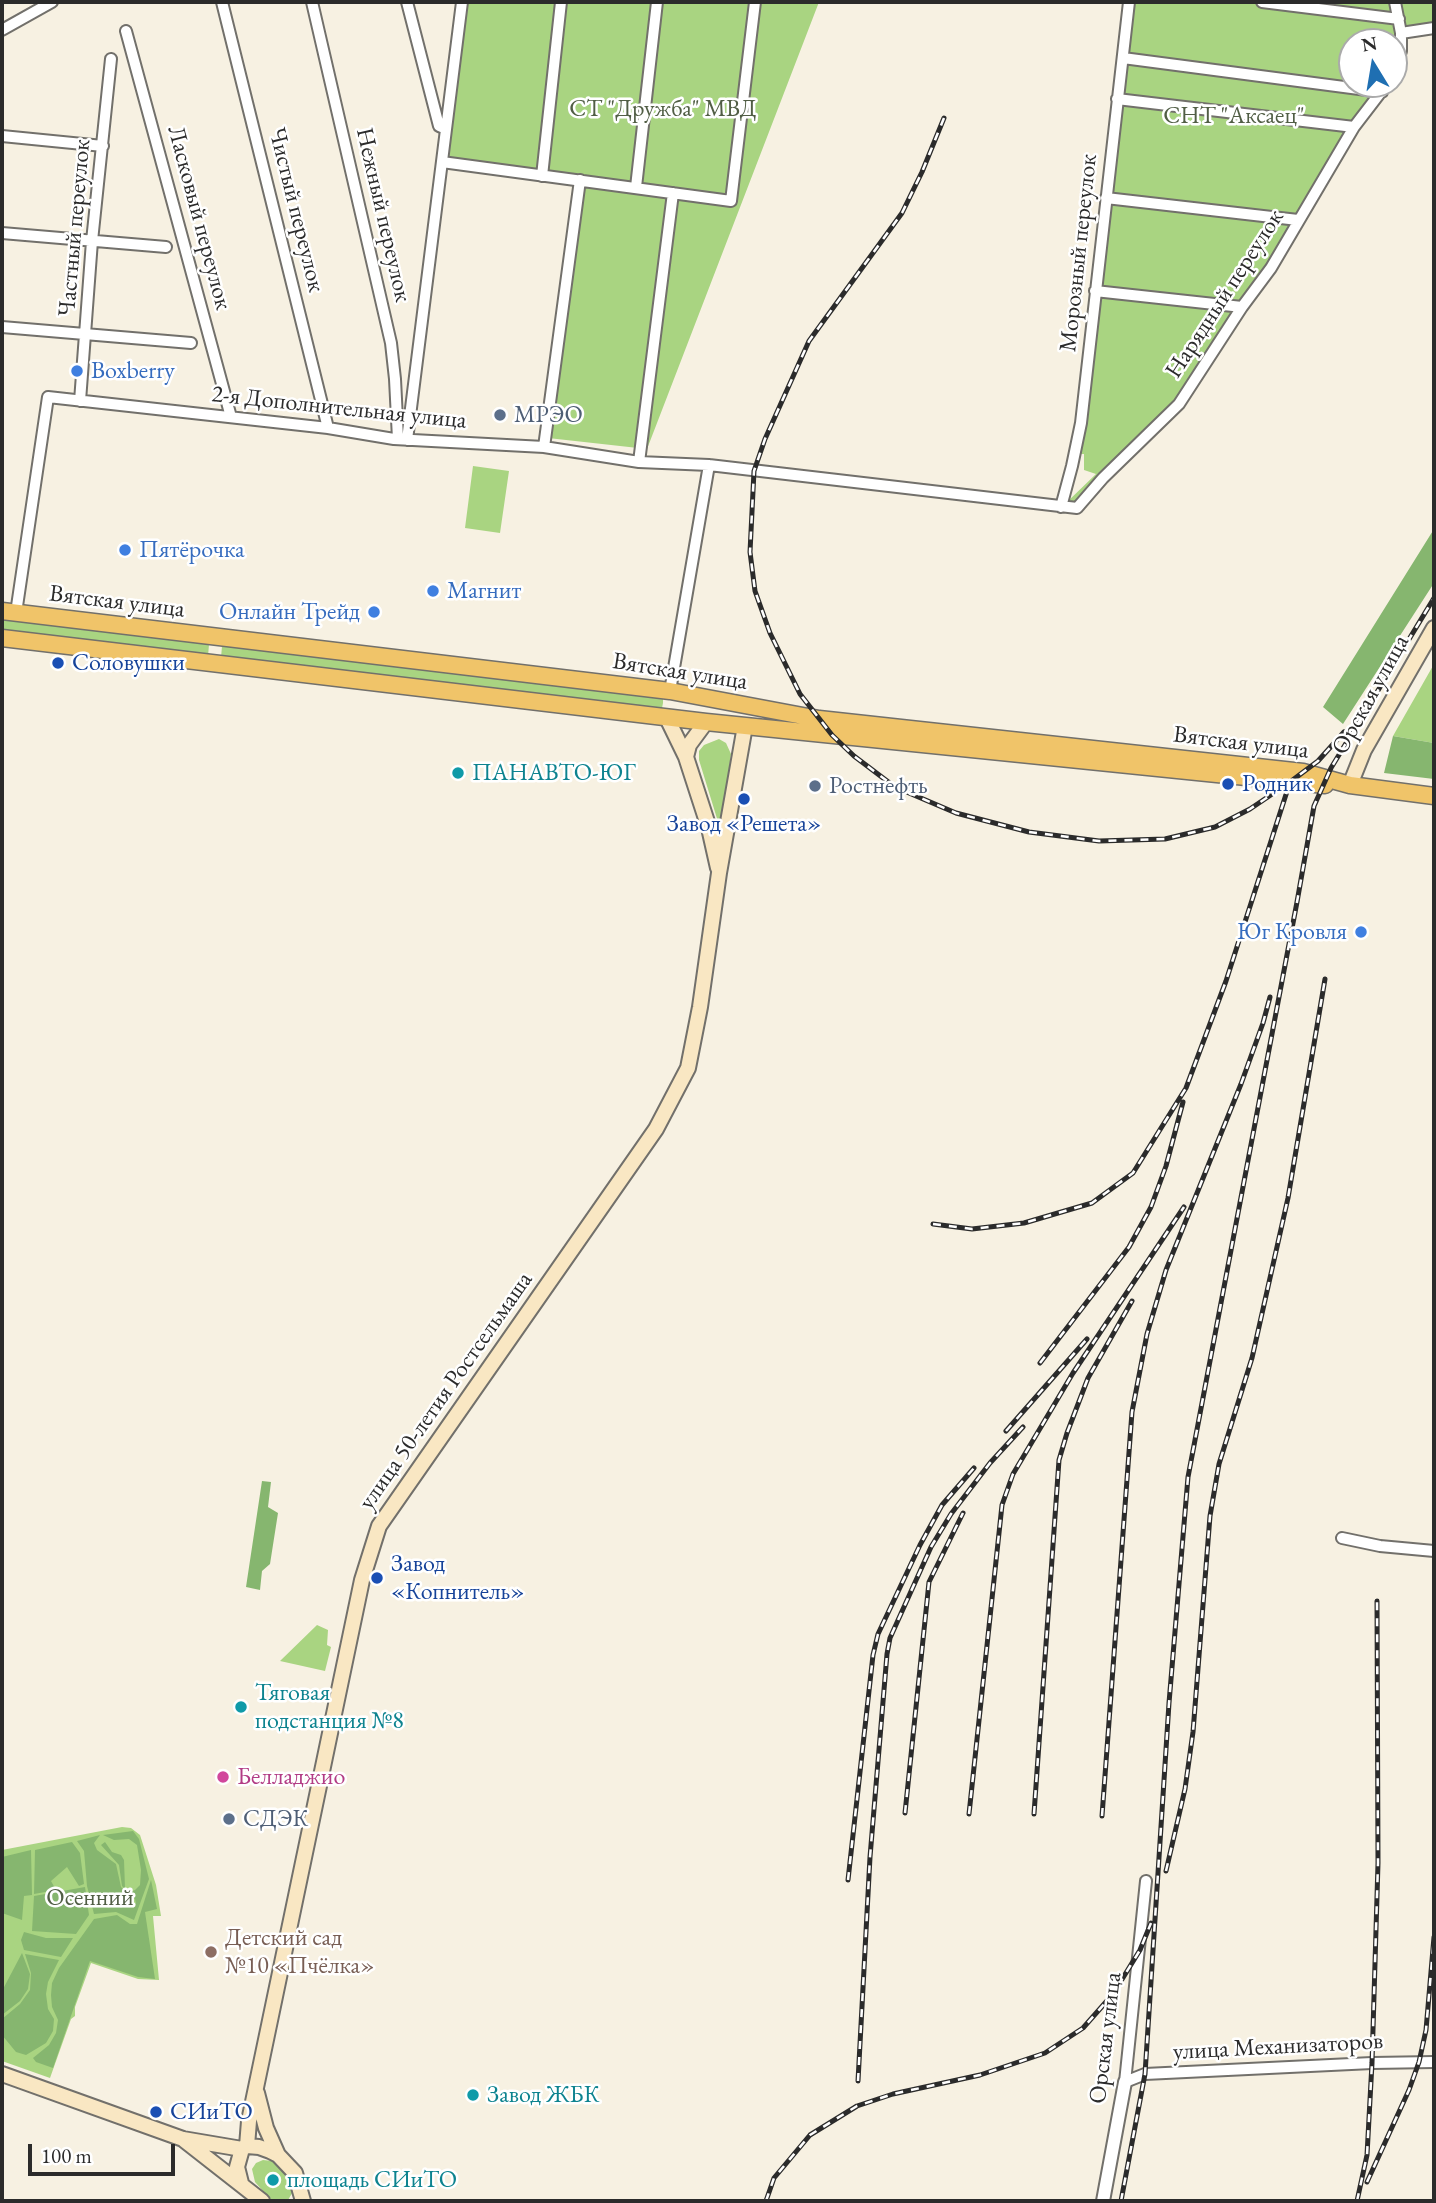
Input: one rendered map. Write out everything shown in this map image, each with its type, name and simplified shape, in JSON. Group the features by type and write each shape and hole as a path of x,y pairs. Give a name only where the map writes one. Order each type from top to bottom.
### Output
{"main road":[{"name":"Вятская улица","path":"9,612 670,691 819,719 1303,772 1350,785"},
{"name":"Орская улица","path":"1350,785 1364,750 1434,628"},
{"path":"212,664 219,653 214,637"},
{"name":"Вятская улица","path":"2,638 667,718 1311,784 1350,785 1434,796"},
{"path":"670,691 667,718 686,757 709,828 719,873"},
{"path":"686,757 690,745 706,722 726,701"},
{"path":"745,726 749,705"},
{"name":"улица 50-летия Ростсельмаша","path":"244,2147 362,1580 379,1526 656,1129 688,1068 745,726"},
{"path":"2,2074 183,2139 258,2147 278,2155"},
{"path":"257,2091 266,2128 278,2155 295,2173 300,2197"},
{"path":"183,2139 262,2201"},
{"path":"241,2183 237,2167 244,2147"}],"street":[{"path":"2,30 52,2"},
{"name":"Чистый переулок","path":"222,2 328,428"},
{"name":"Нежный переулок","path":"312,2 390,343 403,440"},
{"path":"407,2 439,126 446,129"},
{"path":"403,440 462,2"},
{"path":"542,176 561,2"},
{"path":"636,187 657,2"},
{"path":"442,162 731,201 755,2"},
{"name":"Морозный переулок","path":"1060,507 1081,424 1129,2"},
{"path":"1262,2 1399,19"},
{"path":"1395,2 1400,28"},
{"path":"1408,32 1434,28"},
{"name":"Ласковый переулок","path":"126,31 231,417"},
{"path":"1123,58 1338,83"},
{"name":"Частный переулок","path":"80,401 92,241 111,59"},
{"name":"Нарядный переулок","path":"1077,508 1103,478 1179,404 1242,307 1271,268 1354,127 1376,98"},
{"path":"1117,99 1354,127"},
{"path":"2,136 103,146"},
{"path":"544,447 580,180"},
{"path":"639,462 673,193"},
{"path":"1106,198 1298,220"},
{"path":"2,233 166,247"},
{"path":"1095,290 1242,307"},
{"path":"2,327 191,343"},
{"name":"2-я Дополнительная улица","path":"9,612 48,397 328,428 403,440 544,447 639,462 709,465 1077,508"},
{"path":"670,691 709,465"},
{"path":"1342,1538 1380,1546 1434,1551"},
{"name":"Орская улица","path":"1104,2201 1125,2082 1146,1881"},
{"name":"улица Механизаторов","path":"1125,2082 1145,2074 1434,2062"}],"green space":[{"name":"СТ \"Дружба\" МВД","path":"467,2 819,2 647,449 548,438 581,180 448,163"},
{"name":"СНТ \"Аксаец\"","path":"1135,2 1434,2 1434,29 1410,34 1408,40 1408,28 1338,28 1338,98 1382,98 1299,220 1202,376 1076,506 1065,504 1096,474 1084,470 1084,454 1077,454"},
{"path":"473,466 509,471 500,533 465,528"},
{"path":"1434,529 1434,583 1343,724 1323,707"},
{"path":"2,619 209,644 208,657 2,632"},
{"path":"222,646 655,694 663,697 663,703 662,708 656,710 221,658"},
{"path":"1434,664 1434,743 1393,736"},
{"path":"1393,736 1434,743 1434,779 1384,773"},
{"path":"719,739 726,743 731,754 722,825 719,825 699,760 699,751 704,745"},
{"path":"262,1481 271,1482 268,1507 278,1513 270,1564 262,1571 260,1590 246,1587"},
{"path":"317,1625 328,1630 327,1645 331,1647 325,1671 280,1661"},
{"name":"Осенний","path":"122,1827 131,1828 140,1835 156,1885 161,1916 153,1916 159,1980 138,1979 91,1963 75,2007 75,2016 71,2019 50,2078 2,2061 2,1850"},
{"path":"133,1831 139,1839 149,1879 134,1920 116,1912 94,1914 87,1886 84,1851 77,1841 100,1835 94,1843 97,1850 116,1864 121,1887 129,1895 130,1904 134,1905 135,1899 122,1886 119,1865 101,1845 105,1842 112,1852 121,1855 124,1860 125,1888 130,1892 135,1890 140,1885 141,1870 137,1845 129,1839 114,1840 103,1835"},
{"path":"72,1842 80,1853 84,1884 79,1886 67,1867 51,1881 56,1890 34,1894 35,1850"},
{"path":"31,1850 32,1895 24,1896 22,1920 2,1913 2,1857"},
{"path":"151,1880 157,1909 145,1912 155,1979 138,1977 90,1961 53,2068 36,2062 33,2058 49,2045 56,2033 58,2020 52,2007 51,1995 52,1983 59,1968 94,1919 117,1915 130,1924 137,1924"},
{"path":"85,1887 89,1915 76,1934 32,1931 34,1896"},
{"path":"24,1932 46,1938 73,1938 61,1957 24,1950 21,1940"},
{"path":"22,1953 30,1974 28,1989 20,2001 2,2015 2,1991"},
{"path":"25,1954 59,1960 48,1982 46,1994 48,2009 54,2019 53,2031 46,2043 26,2055 16,2052 2,2035 2,2019 20,2004 30,1990 31,1973"},
{"path":"263,2160 272,2161 288,2177 294,2190 288,2200 271,2200 255,2182 252,2169 256,2163"}],"railway":[{"path":"944,118 902,213 809,341 765,439 754,471 750,552 755,591 770,633 800,694 832,735 854,756 895,787 956,813 1029,832 1099,841 1165,839 1215,827 1250,809 1290,782 1318,761 1344,732"},
{"path":"1121,2201 1145,2074 1169,1703 1188,1477 1314,806 1331,768 1434,598"},
{"path":"933,1224 972,1229 1024,1223 1092,1203 1133,1173 1186,1088 1226,981 1290,782"},
{"path":"1166,1871 1185,1789 1193,1732 1210,1516 1219,1464 1252,1358 1288,1198 1325,979"},
{"path":"1102,1816 1132,1412 1147,1334 1166,1270 1241,1084 1270,997"},
{"path":"1040,1363 1129,1247 1151,1207 1166,1166 1183,1102"},
{"path":"969,1814 1002,1505 1013,1474 1073,1373 1184,1207"},
{"path":"1034,1814 1059,1460 1088,1378 1132,1301"},
{"path":"1006,1431 1087,1339"},
{"path":"858,2081 870,1857 890,1638 931,1547 951,1514 990,1463 1023,1427"},
{"path":"848,1880 873,1655 878,1634 942,1505 974,1468"},
{"path":"905,1813 929,1582 963,1513"},
{"path":"1357,2201 1367,2155 1372,2063 1378,1863 1377,1601"},
{"path":"766,2201 774,2178 810,2135 857,2106 893,2094 980,2075 1045,2053 1083,2028 1113,1994 1140,1950 1151,1923"},
{"path":"1367,2182 1419,2062 1426,2030 1434,1937"}],"place":[{"name":"Boxberry","path":"77,371"},
{"name":"МРЭО","path":"500,415"},
{"name":"Пятёрочка","path":"125,550"},
{"name":"Магнит","path":"433,591"},
{"name":"Онлайн Трейд","path":"374,612"},
{"name":"Соловушки","path":"58,663"},
{"name":"ПАНАВТО-ЮГ","path":"458,773"},
{"name":"Родник","path":"1228,784"},
{"name":"Ростнефть","path":"815,786"},
{"name":"Завод «Решета»","path":"744,799"},
{"name":"Юг Кровля","path":"1361,932"},
{"name":"Завод «Копнитель»","path":"377,1578"},
{"name":"Тяговая подстанция №8","path":"241,1707"},
{"name":"Белладжио","path":"223,1777"},
{"name":"СДЭК","path":"229,1819"},
{"name":"Детский сад №10 «Пчёлка»","path":"211,1952"},
{"name":"Завод ЖБК","path":"473,2095"},
{"name":"СИиТО","path":"156,2112"},
{"name":"площадь СИиТО","path":"273,2180"}]}
